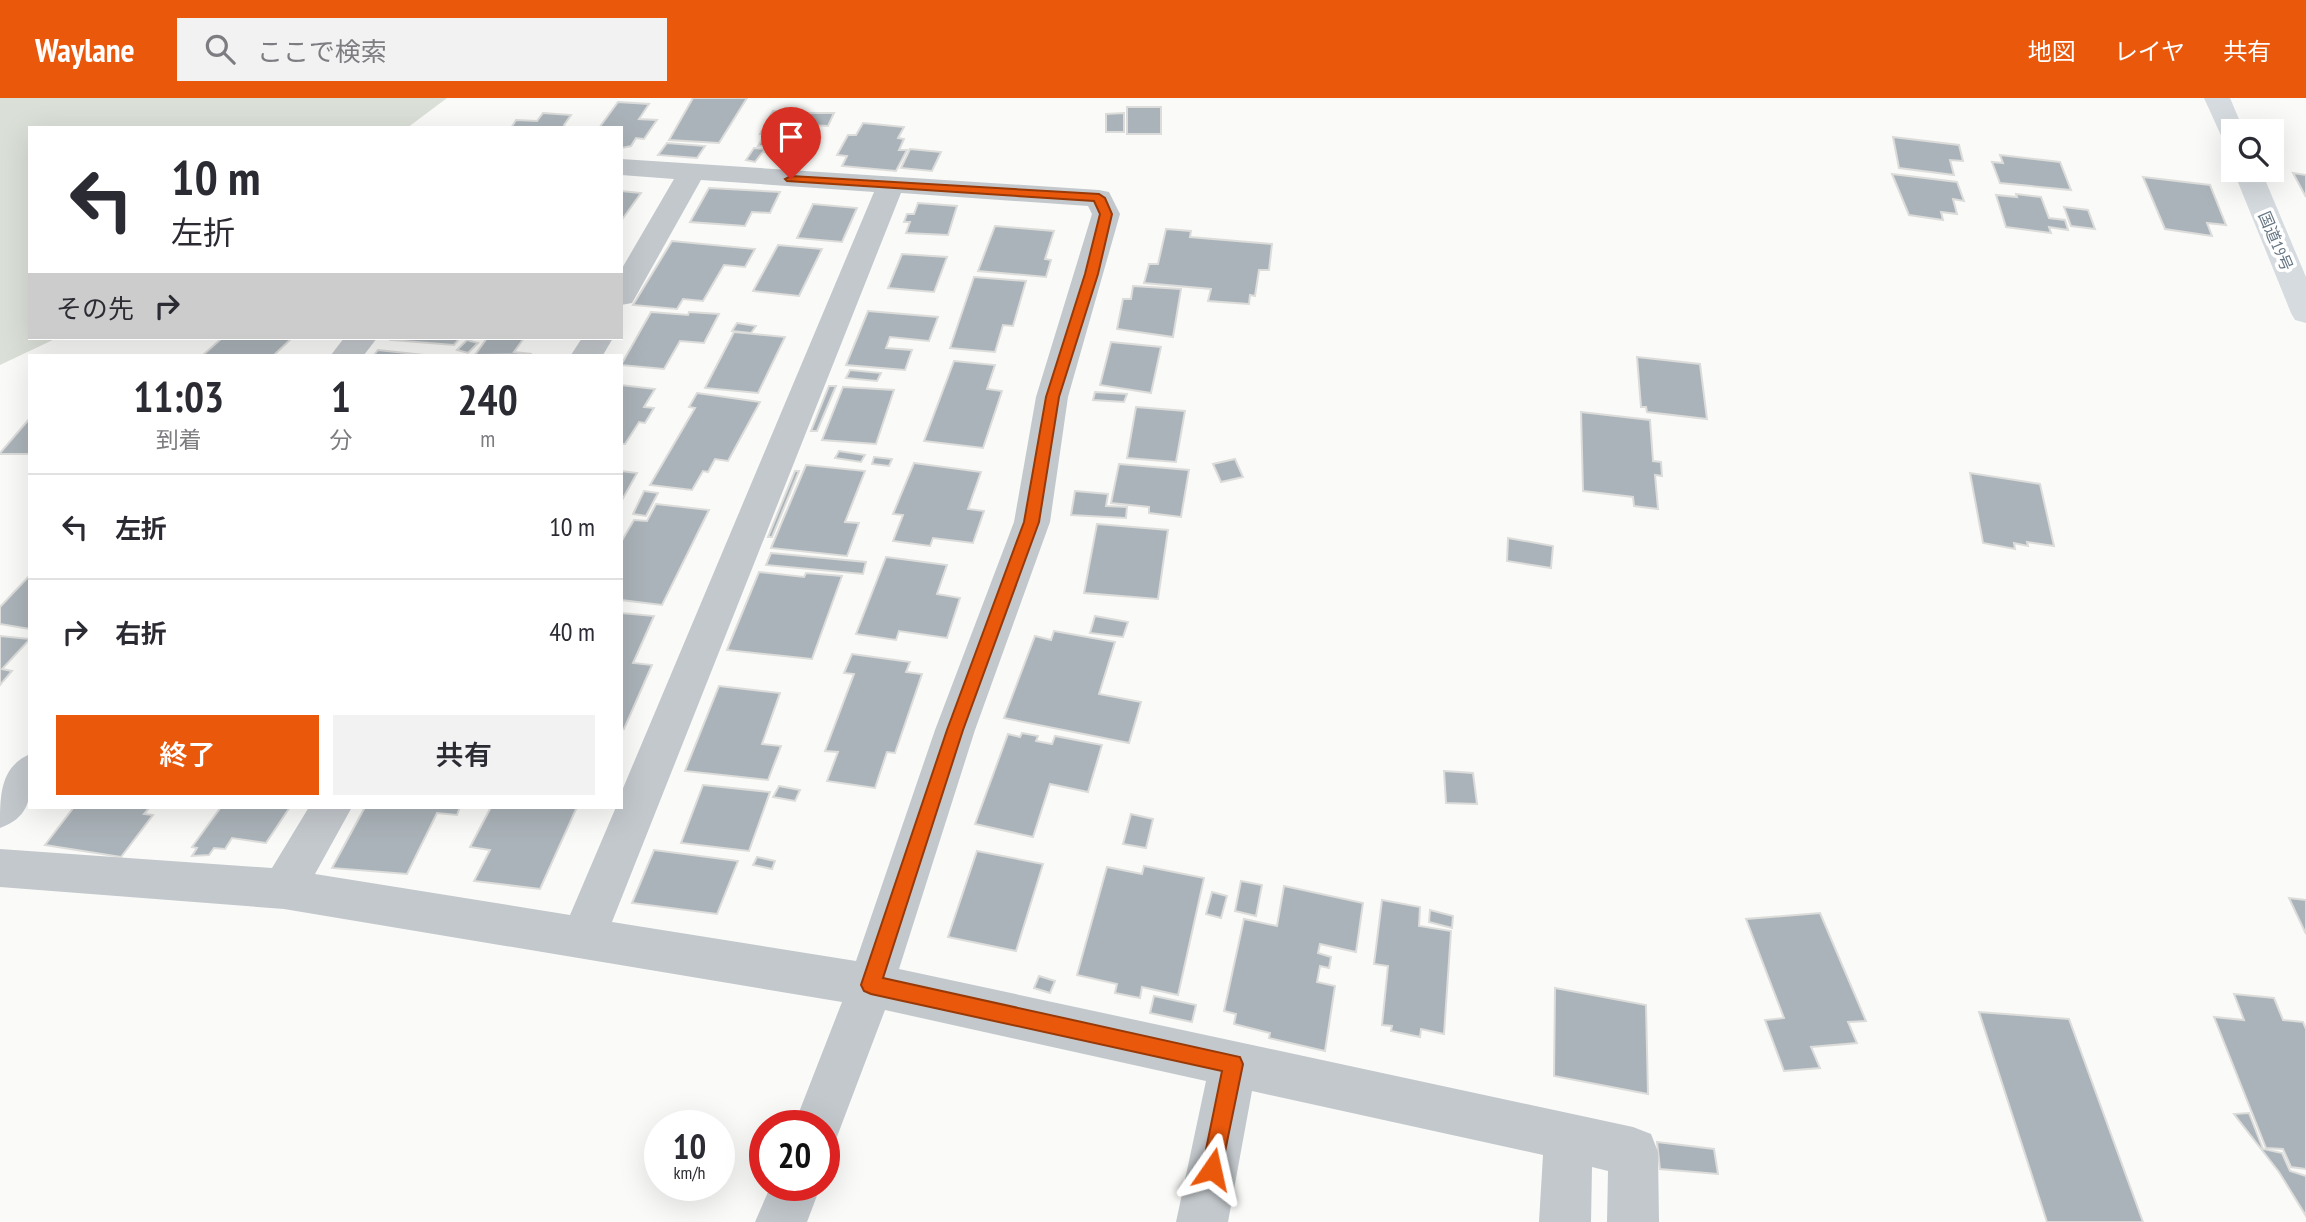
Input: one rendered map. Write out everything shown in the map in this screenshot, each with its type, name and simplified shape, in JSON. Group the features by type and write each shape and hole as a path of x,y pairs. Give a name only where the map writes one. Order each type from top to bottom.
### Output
{"highway":[{"path":"2217,98 2226,119"},
{"name":"国道19号","path":"2252,182 2306,313"}],"street":[{"path":"623,166 1099,198 1106,214 1091,274 1052,397 1032,522 955,730 871,985 824,1110"},
{"path":"623,293 692,172"},
{"path":"583,938 890,186"},
{"path":"348,354 359,340"},
{"path":"0,810 28,774"},
{"path":"284,889 330,809"},
{"path":"0,868 284,889 871,985 1568,1136 1633,1152 1633,1222"},
{"path":"1202,1222 1233,1064"},
{"path":"1565,1222 1568,1136"},
{"path":"782,1222 790,1201"}],"shaded area":[{"path":"0,98 447,98 410,126 28,126 28,340 53,340 0,365"}],"building":[{"path":"693,98 747,98 719,143 669,140"},
{"path":"618,102 649,104 639,119 657,120 644,139 636,138 631,146 623,148 623,126 600,126"},
{"path":"1127,107 1161,107 1161,134 1127,134"},
{"path":"773,111 834,113 828,126 812,125 805,137 820,138 810,157 775,155 777,153 765,152 768,146 758,146 765,134 760,134"},
{"path":"543,113 571,115 565,126 512,126 516,120 537,121"},
{"path":"1124,113 1124,132 1106,132 1106,114"},
{"path":"863,123 904,127 898,138 904,139 899,150 907,150 896,171 842,166 847,156 837,155 848,135 856,135"},
{"path":"1893,137 1959,145 1963,161 1950,160 1954,175 1899,168"},
{"path":"667,143 705,146 697,158 658,155"},
{"path":"754,148 765,149 755,162 746,160"},
{"path":"910,149 941,152 932,171 901,168"},
{"path":"2000,155 2060,162 2071,190 2000,183 1992,162 2003,163"},
{"path":"2293,173 2306,175 2306,197"},
{"path":"1892,174 1957,182 1964,201 1953,199 1957,214 1941,212 1943,220 1909,215"},
{"path":"2143,177 2210,185 2226,225 2207,223 2212,236 2165,229"},
{"path":"709,188 780,192 770,213 752,212 745,226 690,222"},
{"path":"623,191 641,193 623,218"},
{"path":"2016,194 2041,197 2049,218 2065,220 2068,230 2049,227 2051,233 2006,227 1996,195 2017,197"},
{"path":"918,203 957,206 948,235 906,233 910,222 904,222 907,214 914,214"},
{"path":"813,204 857,208 842,242 797,238"},
{"path":"2064,207 2088,210 2095,229 2071,226"},
{"path":"995,226 1054,231 1045,259 1051,260 1046,277 978,271"},
{"path":"1166,229 1191,231 1190,237 1272,244 1269,270 1259,270 1255,296 1250,295 1249,304 1208,301 1211,289 1144,283 1149,264 1158,264"},
{"path":"672,241 755,249 745,267 724,265 703,301 683,299 677,309 633,305"},
{"path":"778,245 822,249 799,296 753,291"},
{"path":"902,254 947,257 934,292 888,288"},
{"path":"974,277 1026,281 1013,326 1003,325 995,352 950,348"},
{"path":"1133,286 1181,289 1173,337 1117,329 1123,299 1131,299"},
{"path":"868,311 938,317 929,341 890,337 886,348 912,350 905,370 846,365"},
{"path":"651,312 719,314 704,343 680,341 664,369 623,365"},
{"path":"737,323 756,326 751,333 732,331"},
{"path":"734,332 785,337 758,393 705,388"},
{"path":"220,340 290,340 275,354 204,354"},
{"path":"391,340 458,340 454,345"},
{"path":"467,340 478,343 468,353 457,350"},
{"path":"486,340 523,340 514,352 532,354 476,354"},
{"path":"1111,342 1161,347 1151,393 1100,385"},
{"path":"378,350 415,354 375,354"},
{"path":"1637,357 1700,364 1707,419 1647,412 1646,407 1641,407"},
{"path":"954,361 995,365 987,389 1002,391 983,448 924,441"},
{"path":"850,370 881,373 877,381 846,378"},
{"path":"623,385 655,389 644,407 654,408 645,423 639,422 625,444"},
{"path":"829,386 836,386 817,431 811,431"},
{"path":"843,387 894,390 876,444 822,440"},
{"path":"1095,392 1127,394 1124,402 1093,400"},
{"path":"697,393 760,402 728,461 715,459 708,472 703,471 692,490 650,485 695,408 689,407"},
{"path":"1136,407 1185,411 1176,462 1127,458"},
{"path":"1581,412 1650,420 1653,461 1661,462 1662,476 1655,475 1658,509 1634,506 1633,497 1583,491"},
{"path":"28,420 28,454 0,453"},
{"path":"839,451 865,455 861,462 835,458"},
{"path":"874,457 892,459 889,466 872,464"},
{"path":"1235,459 1243,477 1221,482 1213,464"},
{"path":"914,463 981,472 968,509 984,511 973,543 933,538 930,546 893,541 903,515 893,514"},
{"path":"1119,464 1189,470 1181,517 1149,513 1149,507 1111,503"},
{"path":"806,465 865,471 845,522 859,523 847,556 771,548"},
{"path":"623,471 637,473 623,498"},
{"path":"795,471 799,471 772,537 768,537"},
{"path":"1970,473 2040,484 2054,546 2014,543 2015,549 1983,543"},
{"path":"644,491 658,493 646,516 633,514"},
{"path":"1075,491 1108,494 1106,506 1127,507 1126,518 1071,515"},
{"path":"656,504 709,510 662,605 623,600 623,539 634,520 647,521"},
{"path":"1097,524 1168,530 1158,599 1084,593"},
{"path":"1508,538 1553,546 1551,568 1507,561"},
{"path":"771,553 866,562 863,574 766,565"},
{"path":"886,557 947,565 937,594 960,598 947,638 899,631 896,640 856,634"},
{"path":"759,572 804,577 806,573 842,576 812,659 727,650"},
{"path":"28,577 28,629 0,624 0,607"},
{"path":"623,613 654,616 633,663 652,665 624,729"},
{"path":"1095,616 1128,622 1123,637 1090,633"},
{"path":"1054,631 1115,642 1099,694 1141,702 1129,743 1004,718 1035,636 1051,640"},
{"path":"0,636 28,639 2,669 12,671 0,685"},
{"path":"852,654 910,662 906,672 922,674 895,753 887,752 875,788 827,781 838,752 825,751 854,674 844,673"},
{"path":"719,686 780,693 762,744 781,746 768,780 685,771"},
{"path":"1022,733 1038,736 1036,741 1052,744 1055,736 1102,745 1088,792 1050,784 1033,837 975,824 1008,734 1020,737"},
{"path":"1444,771 1473,773 1477,804 1446,803"},
{"path":"703,785 770,792 749,851 681,843"},
{"path":"779,786 800,790 795,801 773,797"},
{"path":"72,809 148,809 144,814 153,815 121,857 45,845"},
{"path":"220,809 289,809 266,843 232,838 225,849 214,848 209,855 192,856 197,848 192,847"},
{"path":"364,809 459,809 457,815 437,813 407,874 332,868"},
{"path":"490,809 576,809 540,889 474,881 490,850 470,847"},
{"path":"1131,814 1153,819 1146,848 1123,844"},
{"path":"654,850 738,861 717,914 632,903"},
{"path":"977,851 1043,864 1016,951 948,937"},
{"path":"757,857 775,861 772,869 753,865"},
{"path":"1144,866 1204,878 1178,995 1142,987 1140,998 1115,993 1117,984 1077,975 1107,867 1142,874"},
{"path":"1241,881 1262,885 1256,916 1235,911"},
{"path":"1284,886 1363,903 1356,952 1320,944 1318,953 1331,957 1329,968 1320,966 1317,982 1335,986 1325,1051 1269,1038 1270,1033 1234,1024 1236,1014 1224,1011 1244,919 1277,926"},
{"path":"1212,892 1227,896 1221,918 1206,914"},
{"path":"2289,898 2306,900 2306,934"},
{"path":"1382,900 1420,907 1419,926 1451,931 1444,1034 1421,1029 1420,1037 1391,1031 1392,1026 1382,1025 1388,966 1374,964"},
{"path":"1430,910 1453,916 1452,928 1429,922"},
{"path":"1820,913 1866,1021 1848,1022 1857,1043 1811,1047 1820,1068 1784,1071 1765,1020 1784,1018 1746,919"},
{"path":"1039,976 1055,981 1050,993 1034,988"},
{"path":"1555,988 1646,1005 1648,1094 1554,1076"},
{"path":"2234,994 2274,998 2283,1020 2303,1022 2306,1029 2306,1169 2291,1167 2283,1149 2266,1148 2214,1017 2244,1020"},
{"path":"1154,996 1196,1005 1192,1022 1150,1013"},
{"path":"1979,1012 2069,1019 2143,1222 2047,1222"},
{"path":"2249,1113 2263,1149 2282,1153 2290,1171 2306,1176 2306,1216 2279,1172 2234,1114"},
{"path":"1657,1142 1714,1149 1718,1174 1660,1169"}],"route":[{"path":"791,179 1099,198 1106,214 1091,274 1052,397 1032,522 955,730 871,985 1233,1064 1212,1169"}]}
